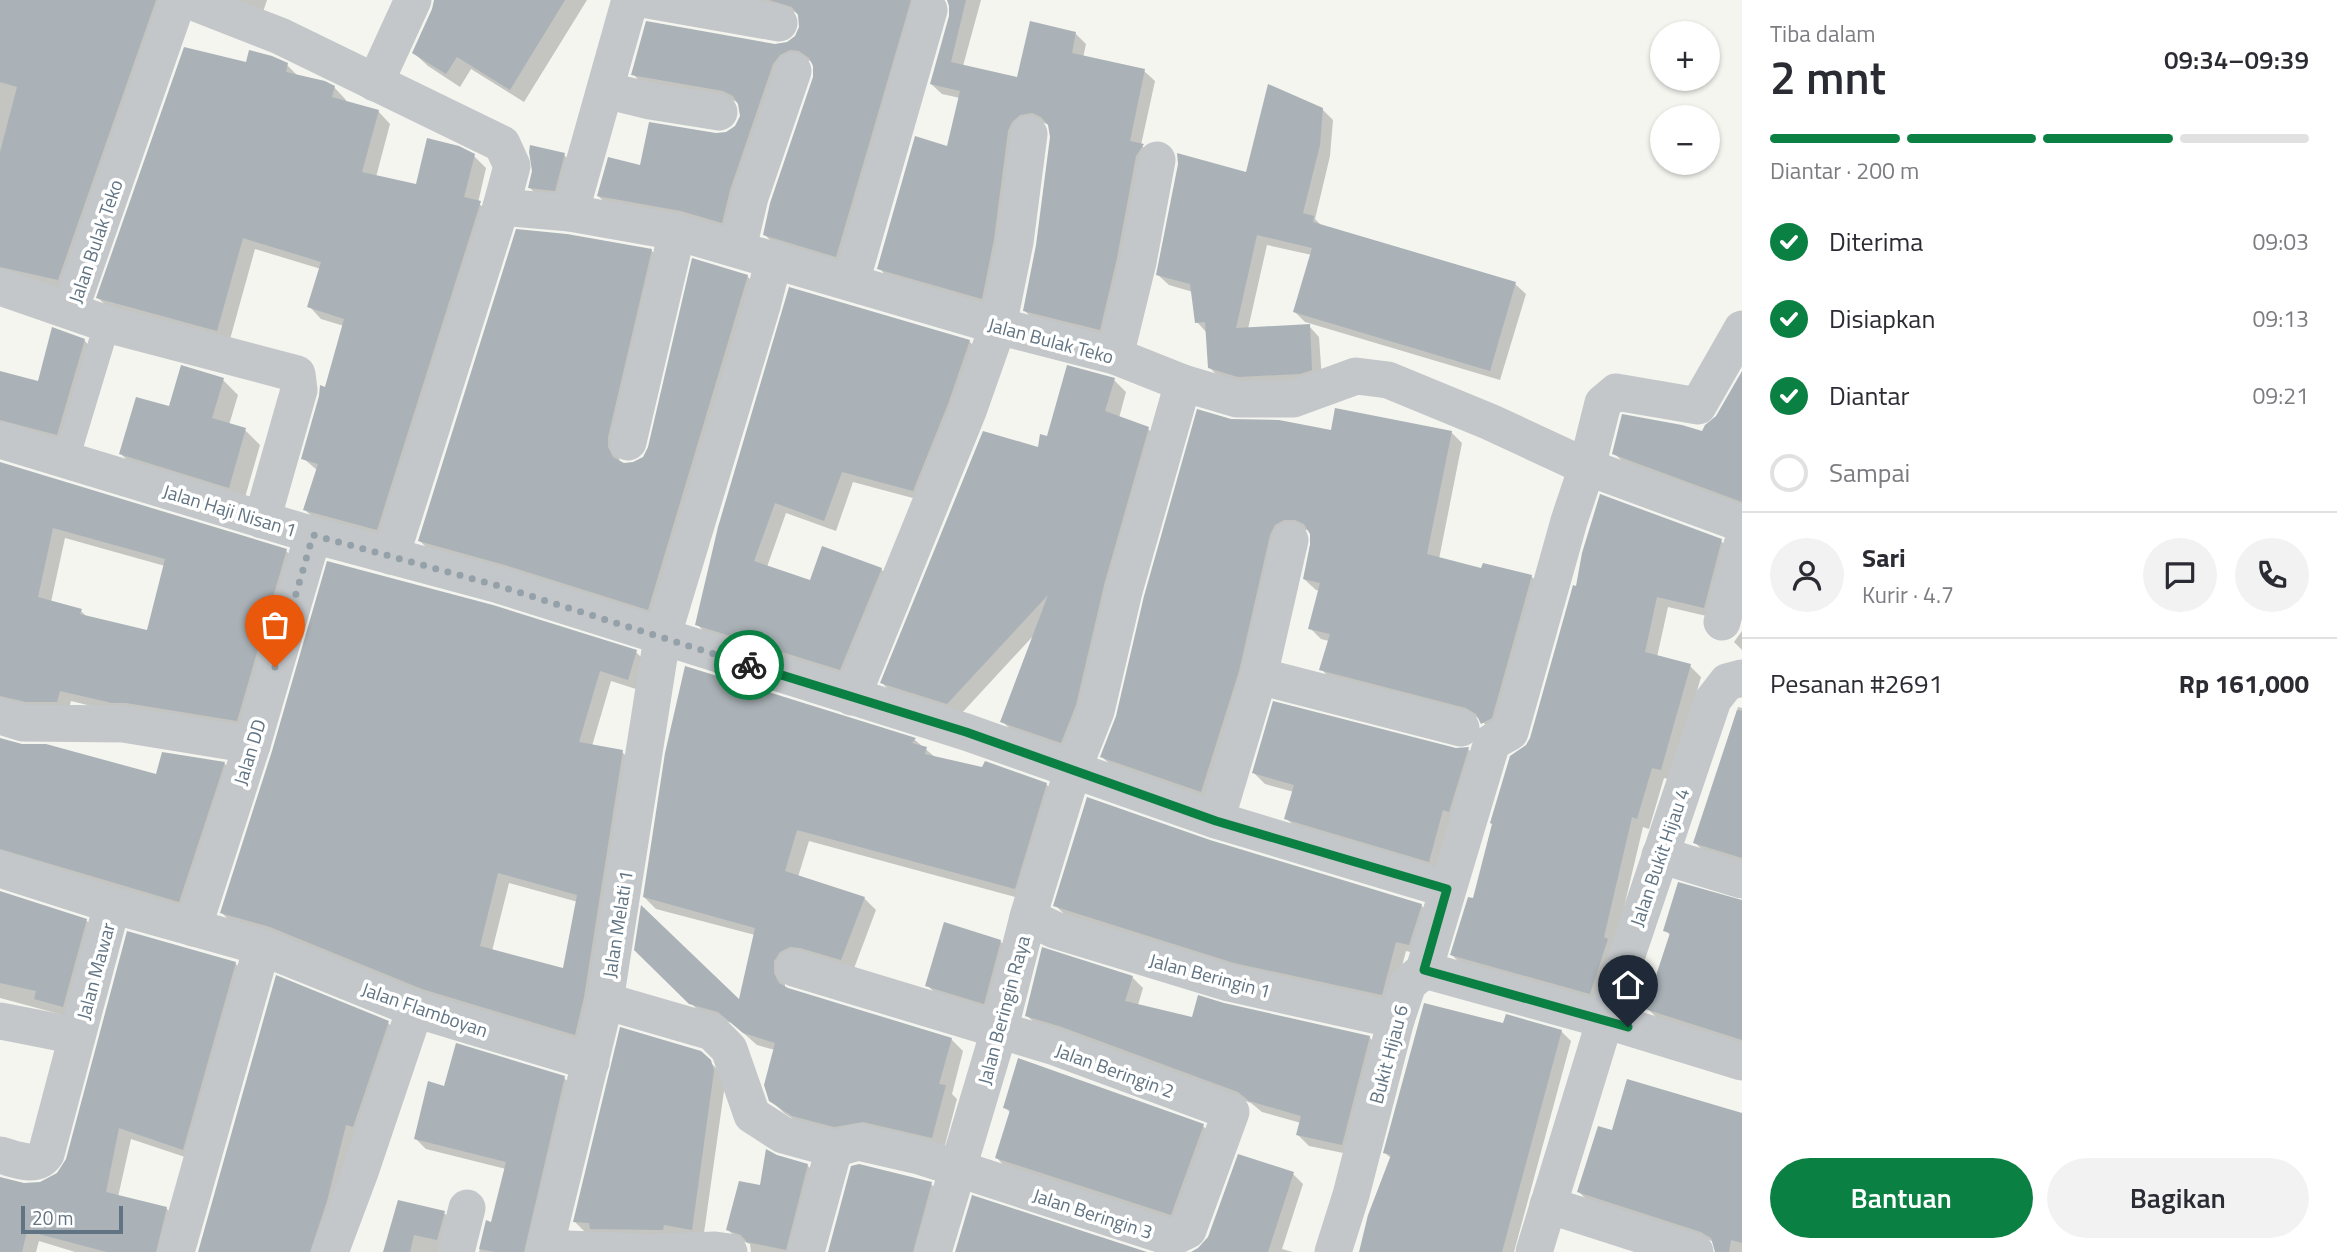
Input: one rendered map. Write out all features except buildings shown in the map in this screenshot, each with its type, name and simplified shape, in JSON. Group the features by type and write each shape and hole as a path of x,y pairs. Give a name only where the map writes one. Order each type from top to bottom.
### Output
{"street":[{"name":"Jalan Bulak Teko","path":"178,0 70,310 107,324 297,374 300,382 262,520"},
{"path":"188,0 280,36 502,144 512,166 391,556"},
{"path":"375,83 412,0"},
{"path":"570,213 630,0"},
{"path":"648,0 779,23"},
{"path":"852,282 929,10"},
{"path":"738,248 750,197 793,71"},
{"path":"605,90 650,101 719,112"},
{"path":"852,697 968,411 998,326 1015,242 1029,134"},
{"path":"1115,356 1138,262 1157,160"},
{"name":"Jalan Bulak Teko","path":"500,207 570,213 677,232 774,258 998,326 1115,356 1183,383 1237,399 1293,399 1356,376 1388,380 1490,422 1587,467 1742,524"},
{"path":"628,442 677,232"},
{"name":"Jalan Melati 1","path":"774,258 662,638 605,1000 712,1032 729,1049 752,1115 783,1135 834,1149 858,1142 957,1168"},
{"path":"0,287 70,310"},
{"path":"66,460 107,324"},
{"path":"1259,676 1476,735 1510,732 1603,403 1616,392 1698,406 1742,329"},
{"name":"Jalan Beringin Raya","path":"933,1252 999,1031 1028,917 1073,769 1096,711 1124,591 1183,383"},
{"name":"Jalan Haji Nisan 1","path":"0,440 313,535 499,586 1073,769 1216,821 1447,889"},
{"name":"Jalan DD","path":"193,928 252,745 313,535"},
{"path":"1216,821 1259,676 1290,540"},
{"path":"1722,622 1742,545"},
{"name":"Jalan Bukit Hijau 4","path":"1534,1252 1605,1020 1713,700 1727,682 1742,678"},
{"path":"0,716 23,723 122,724 252,745"},
{"name":"Bukit Hijau 6","path":"1333,1252 1351,1195 1396,1020 1408,984 1424,970 1447,889 1476,735"},
{"path":"1660,855 1742,880"},
{"name":"Jalan Flamboyan","path":"0,869 112,905 262,947 415,1009 591,1062"},
{"name":"Jalan Mawar","path":"0,1155 34,1163 42,1160 46,1154 112,905"},
{"name":"Jalan Beringin 1","path":"1028,917 1055,930 1229,983 1396,1020"},
{"path":"176,1252 262,947"},
{"name":"Jalan Beringin 2","path":"794,968 1052,1046 1231,1112"},
{"path":"1424,970 1605,1020 1742,1062"},
{"path":"605,1000 545,1248 644,1252"},
{"path":"330,1252 415,1009"},
{"path":"3,1030 78,1036"},
{"name":"Jalan Beringin 3","path":"957,1168 1140,1230 1172,1238 1188,1230 1231,1112"},
{"path":"806,1252 834,1149"},
{"path":"1548,1205 1695,1252"},
{"path":"456,1252 467,1208"},
{"path":"658,1252 729,1252"}],"way so far":[{"path":"275,667 313,535 499,586 749,665"}],"route":[{"path":"749,665 966,732 1216,821 1447,889 1424,970 1628,1027"}]}
